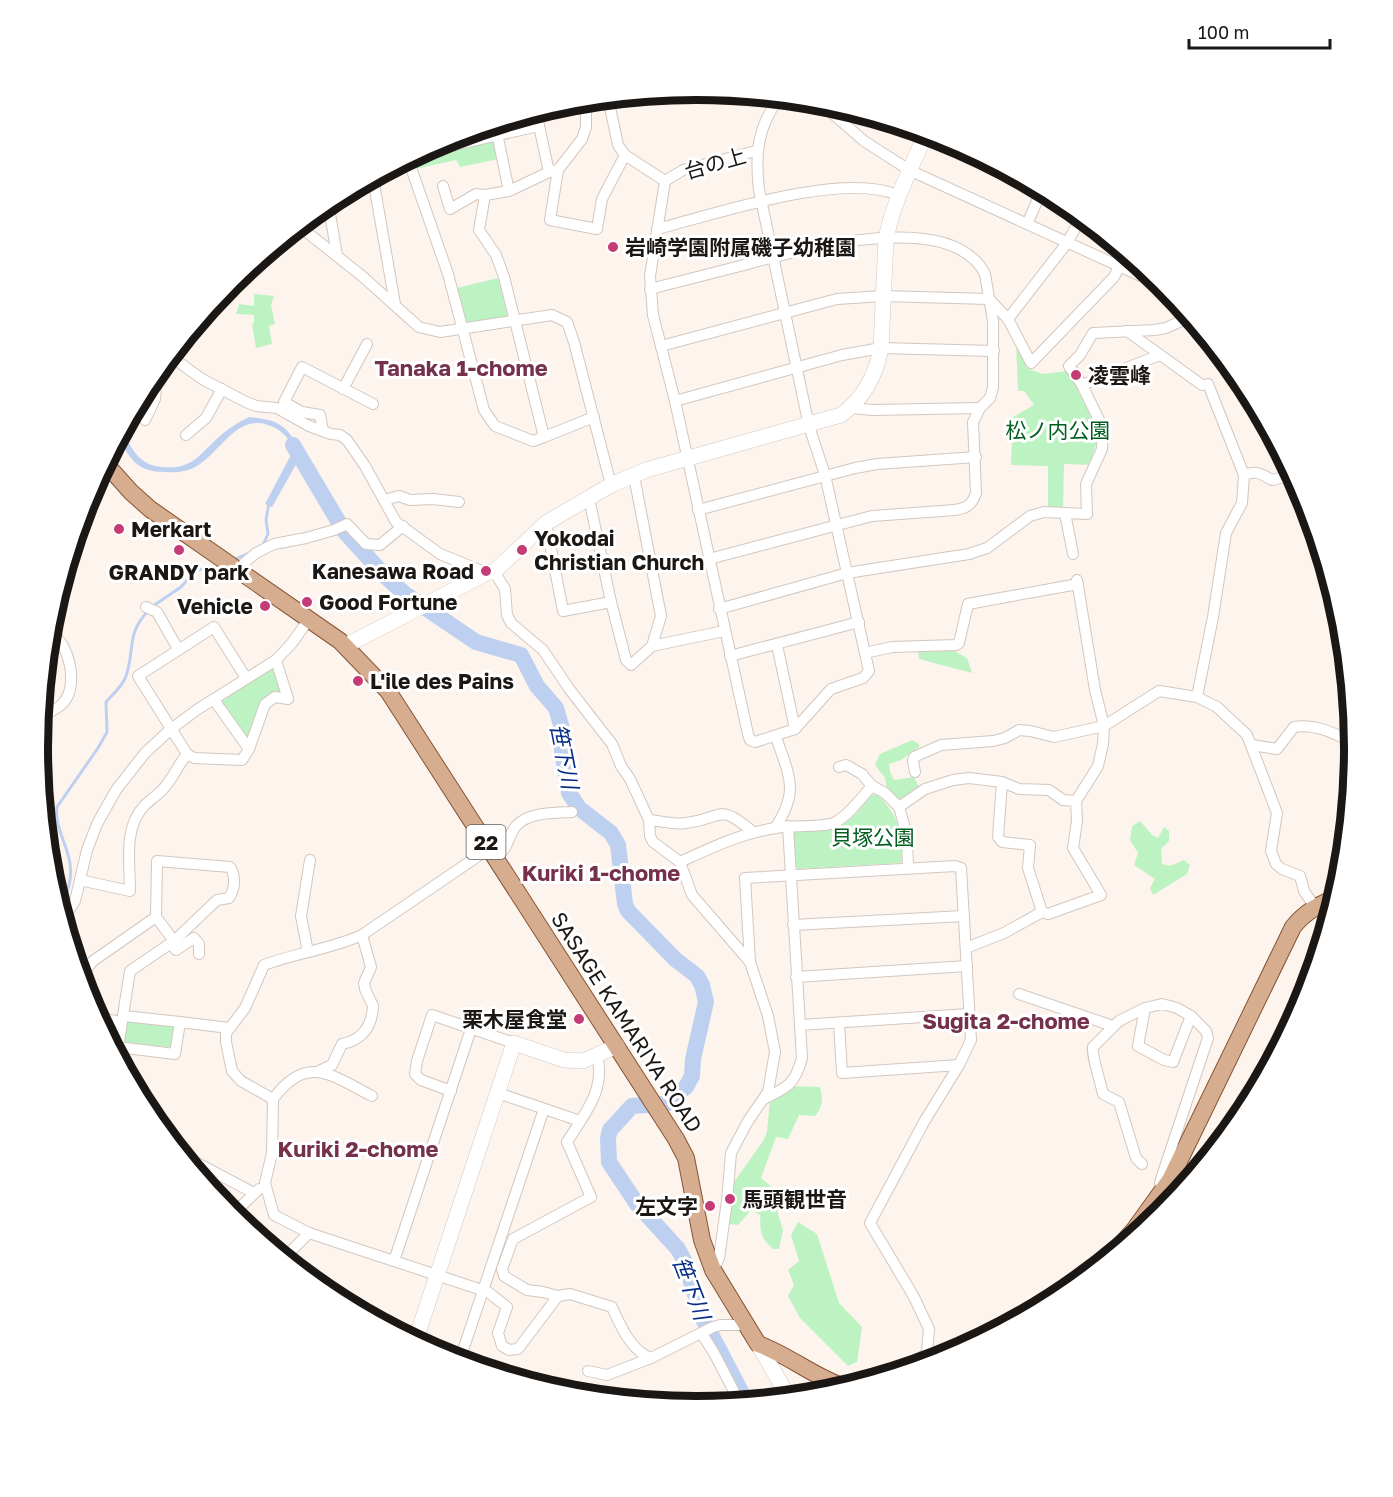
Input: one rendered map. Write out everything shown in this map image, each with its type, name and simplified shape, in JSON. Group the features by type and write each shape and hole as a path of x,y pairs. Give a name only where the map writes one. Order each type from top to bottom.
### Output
{"main road":[{"name":"SASAGE KAMARIYA ROAD","path":"111,470 131,492 150,508 345,646 391,696 617,1046 686,1158 702,1240 713,1270 758,1344"},
{"path":"1142,1219 1162,1192 1270,978 1293,927 1302,916 1326,902"},
{"path":"758,1344 770,1348 805,1370 834,1382"}],"street":[{"path":"756,151 773,105"},
{"path":"538,120 554,171 550,220 597,229 602,199 625,155 618,145 610,106"},
{"path":"444,186 450,210 476,194 485,195 509,191 554,171 582,139 586,127 586,110"},
{"path":"834,115 864,141 909,170 1140,276"},
{"path":"504,129 539,126"},
{"path":"496,132 509,191"},
{"path":"345,646 495,571 546,523 611,485 646,470 809,426 841,415 851,408 873,375 881,348 886,239 892,211 921,140"},
{"name":"台の上","path":"625,155 665,181 683,170 756,151 760,202 795,367 809,426 825,475 865,653"},
{"path":"411,167 444,264 484,410 489,418 495,426 533,441 594,417"},
{"path":"665,181 650,289 719,609 750,740 755,742 776,737 795,729 831,689 863,678 869,671 865,653 892,647 956,645 959,643 968,604 1077,582 1104,726 1098,766 1076,801 1077,821 1073,848 1101,896 1048,914 1042,912 1004,933 966,948"},
{"path":"374,186 395,304"},
{"path":"657,229 810,191 866,188 886,190 898,195"},
{"path":"485,195 479,230 496,255 516,320 544,437"},
{"path":"1027,224 1039,198"},
{"path":"330,213 337,255"},
{"path":"1008,319 1067,243 1078,224"},
{"path":"306,231 395,304 419,327 430,331 440,332 552,315 567,322 611,485"},
{"path":"650,289 807,248 842,241 886,239 934,240 962,250 982,268 987,282 994,351 993,388 990,398 980,408 973,422 976,494 972,503 965,508 872,516 710,559"},
{"path":"661,346 784,311 837,299 883,296 989,299 1008,319 1031,363 1114,277 1123,260"},
{"path":"719,609 847,573 969,554 987,548 1030,516 1044,512 1087,514 1086,484 1102,449 1103,428 1082,385 1069,366 1080,355 1093,333 1155,330 1166,328 1181,318"},
{"path":"1127,331 1205,385 1244,475 1242,503 1226,533 1197,697"},
{"path":"343,389 367,344"},
{"path":"675,401 795,367 881,348 994,351"},
{"path":"1082,385 1160,355"},
{"path":"177,360 195,374 256,406 277,408 324,432 340,435 347,440 365,466 396,522 440,554 487,573 495,573 505,589 507,615 511,623 543,650 570,690 612,744 649,820 650,836 653,842 680,862 692,895 750,962"},
{"path":"324,432 320,415 302,412 284,402 302,367 373,404"},
{"path":"186,435 206,418 222,388"},
{"path":"144,420 155,399 156,390"},
{"path":"851,408 872,410 980,408"},
{"path":"698,510 825,475 877,464 976,458"},
{"path":"1244,475 1252,472 1259,473 1272,480 1285,477"},
{"path":"589,498 611,602 627,663 631,665 636,663 652,646 661,616 634,476"},
{"path":"384,500 399,496 410,500 433,499 459,502"},
{"path":"1065,513 1073,554"},
{"path":"546,523 563,611 611,602"},
{"path":"231,566 274,544 334,530 347,524 366,544 380,545 403,526"},
{"path":"151,609 157,612 178,649"},
{"path":"69,911 75,901 87,850 97,824 116,790 145,753 171,729 276,660 292,643 309,619"},
{"path":"730,656 859,622"},
{"path":"246,678 214,627 138,676 187,754 194,758 242,760 249,749 265,704 275,698 288,699 276,660"},
{"path":"652,646 724,631"},
{"path":"49,712 62,704 69,693 71,681 70,668 63,646 58,639"},
{"path":"777,645 795,729"},
{"path":"915,772 914,757 941,745 993,741 1005,738 1019,730 1054,737 1104,726 1159,691 1197,697 1217,707 1247,735 1277,813 1271,851 1273,857 1282,869 1300,876 1304,891 1315,907"},
{"path":"214,700 249,749"},
{"path":"1252,745 1277,749 1294,727 1301,726 1313,726 1345,737"},
{"path":"775,828 786,811 790,796 790,778 776,737"},
{"path":"80,880 130,891 129,841 132,825 144,806 165,788 177,766 187,754"},
{"path":"839,767 846,765 862,774 872,786 885,793 899,807 907,835 908,868"},
{"path":"899,807 925,789 953,780 978,778 1002,782 1019,789 1049,790 1063,800 1076,801"},
{"path":"1002,782 998,837 1002,842 1030,845 1028,868 1042,912"},
{"path":"680,862 734,837 753,832 788,826 834,824 847,814 872,786"},
{"path":"273,1099 241,1081 232,1071 226,1042 226,1032 245,1008 264,965 342,944 362,935 493,853 503,854 516,826 522,821 532,816 572,812"},
{"path":"649,820 684,824 724,813 734,816 753,832"},
{"path":"713,1270 719,1258 732,1153 748,1121 766,1098 787,1087 798,1073 802,1058 788,826"},
{"path":"308,952 301,916 310,860"},
{"path":"119,1042 130,971 172,942 217,900 229,898 233,892 234,873 230,867 157,861 156,917 172,942 176,950 194,938 199,944 199,954"},
{"path":"766,1098 775,1052 768,1016 750,962 745,878 908,868 955,866 961,868 971,1040 870,1223 914,1298 929,1329 927,1352 923,1356"},
{"path":"793,925 964,916"},
{"path":"86,969 93,960 156,917"},
{"path":"362,935 371,967 364,983 366,996 373,1006 369,1024 361,1037 342,1044 332,1065 319,1071 298,1074 284,1085 273,1099 272,1153 265,1183 274,1215 309,1233 482,1290 507,1307 498,1334 502,1346 509,1350 518,1349 552,1296"},
{"path":"796,976 967,966"},
{"path":"1019,994 1113,1026"},
{"path":"1142,1164 1136,1158 1119,1102 1103,1094 1092,1052 1093,1047 1119,1021 1145,1008 1162,1004 1177,1008 1191,1016 1206,1031 1208,1038 1160,1183 1162,1192"},
{"path":"1145,1008 1138,1046 1164,1060 1173,1062 1191,1016"},
{"path":"800,1025 969,1014"},
{"path":"451,1091 421,1080 415,1074 432,1015 564,1060 583,1060 617,1046"},
{"path":"107,1018 180,1022 229,1028"},
{"path":"122,1047 175,1054 180,1022"},
{"path":"839,1023 842,1073 959,1065"},
{"path":"394,1261 471,1029"},
{"path":"418,1334 514,1043"},
{"path":"597,1054 600,1068 598,1090 567,1142 591,1197 513,1239 502,1269 504,1276 527,1290 552,1296 570,1294 612,1307 622,1330 638,1349 651,1358"},
{"path":"319,1071 372,1096"},
{"path":"498,1093 580,1121"},
{"path":"462,1353 544,1109"},
{"path":"199,1164 254,1193"},
{"path":"239,1208 265,1183"},
{"path":"289,1253 309,1233"},
{"path":"588,1371 607,1375 651,1358 713,1327 746,1325"},
{"path":"702,1334 736,1396"},
{"name":"SASAGE KAMARIYA ROAD","path":"758,1344 785,1390"}],"green space":[{"path":"494,140 499,159 460,167 456,160 415,169 414,165 450,148"},
{"path":"498,278 508,318 465,324 457,288"},
{"path":"254,294 274,296 271,305 275,324 269,326 272,344 256,348 252,324 254,315 236,314 239,304 254,306"},
{"name":"松ノ内公園","path":"1016,343 1027,368 1042,374 1068,371 1093,421 1097,441 1090,465 1064,464 1063,511 1048,509 1048,466 1011,465 1013,417 1034,405 1024,391 1018,391"},
{"path":"952,646 956,652 967,658 972,673 919,659 918,648"},
{"path":"271,668 275,669 283,691 280,695 275,694 249,741 221,703 222,698"},
{"path":"912,740 919,744 919,747 901,760 889,764 894,780 914,777 919,787 911,794 899,799 887,790 885,778 875,765 880,754"},
{"name":"貝塚公園","path":"872,795 878,795 885,803 898,825 901,841 902,861 900,863 798,869 795,865 793,834 798,830 836,828 856,814"},
{"path":"1140,821 1152,835 1158,838 1164,827 1169,831 1169,841 1161,849 1162,864 1170,866 1184,860 1190,865 1187,874 1153,895 1150,888 1155,879 1134,865 1138,853 1130,840 1132,826"},
{"path":"130,1020 173,1026 175,1030 173,1046 127,1043 123,1040 126,1024"},
{"path":"797,1086 820,1087 822,1102 815,1116 799,1115 788,1139 776,1137 761,1178 776,1191 778,1214 783,1230 779,1249 773,1249 762,1234 760,1215 751,1210 738,1225 728,1224 720,1215 722,1199 763,1141 767,1132 770,1099"},
{"path":"798,1222 817,1234 839,1303 862,1327 857,1362 848,1366 800,1318 788,1296 794,1285 788,1270 799,1261 791,1235"}],"water":[{"path":"249,417 279,424 290,434 305,460 301,464 298,461 272,507 265,504 293,451 286,436 273,427 261,423 241,427 200,464 192,469 178,472 147,470 136,463 123,446 127,439 142,460 154,466 182,466 196,459 234,425"}],"waterway":[{"name":"笹下川","path":"293,445 344,531 385,576 405,594 476,642 521,655 537,686 556,708 561,725 562,751 569,793 579,808 611,833 618,845 625,904 628,911 676,960 697,976 702,985 706,1002 693,1059 692,1076 686,1087 666,1104 632,1106 610,1130 609,1162 637,1204 678,1249 685,1262 702,1317 743,1396"},
{"path":"263,545 268,534 266,520 269,503"},
{"path":"233,560 249,553"},
{"path":"153,606 181,587 196,570 222,565"},
{"path":"65,897 71,874 70,863 58,825 57,807 107,732 106,702 125,680 134,635 141,619 148,611"}],"railway":[{"path":"520,1372 532,1376"}],"place":[{"name":"岩崎学園附属磯子幼稚園","path":"613,247"},
{"name":"凌雲峰","path":"1076,375"},
{"name":"Merkart","path":"119,529"},
{"name":"GRANDY park","path":"179,550"},
{"name":"Yokodai Christian Church","path":"522,550"},
{"name":"Kanesawa Road","path":"486,571"},
{"name":"Good Fortune","path":"307,602"},
{"name":"Vehicle","path":"265,606"},
{"name":"L'ile des Pains","path":"358,681"},
{"name":"栗木屋食堂","path":"579,1019"},
{"name":"馬頭観世音","path":"730,1199"},
{"name":"左文字","path":"710,1206"}],"district":[{"name":"Tanaka 1-chome","path":"461,367"},
{"name":"Kuriki 1-chome","path":"601,872"},
{"name":"Sugita 2-chome","path":"1006,1020"},
{"name":"Kuriki 2-chome","path":"358,1148"}]}
